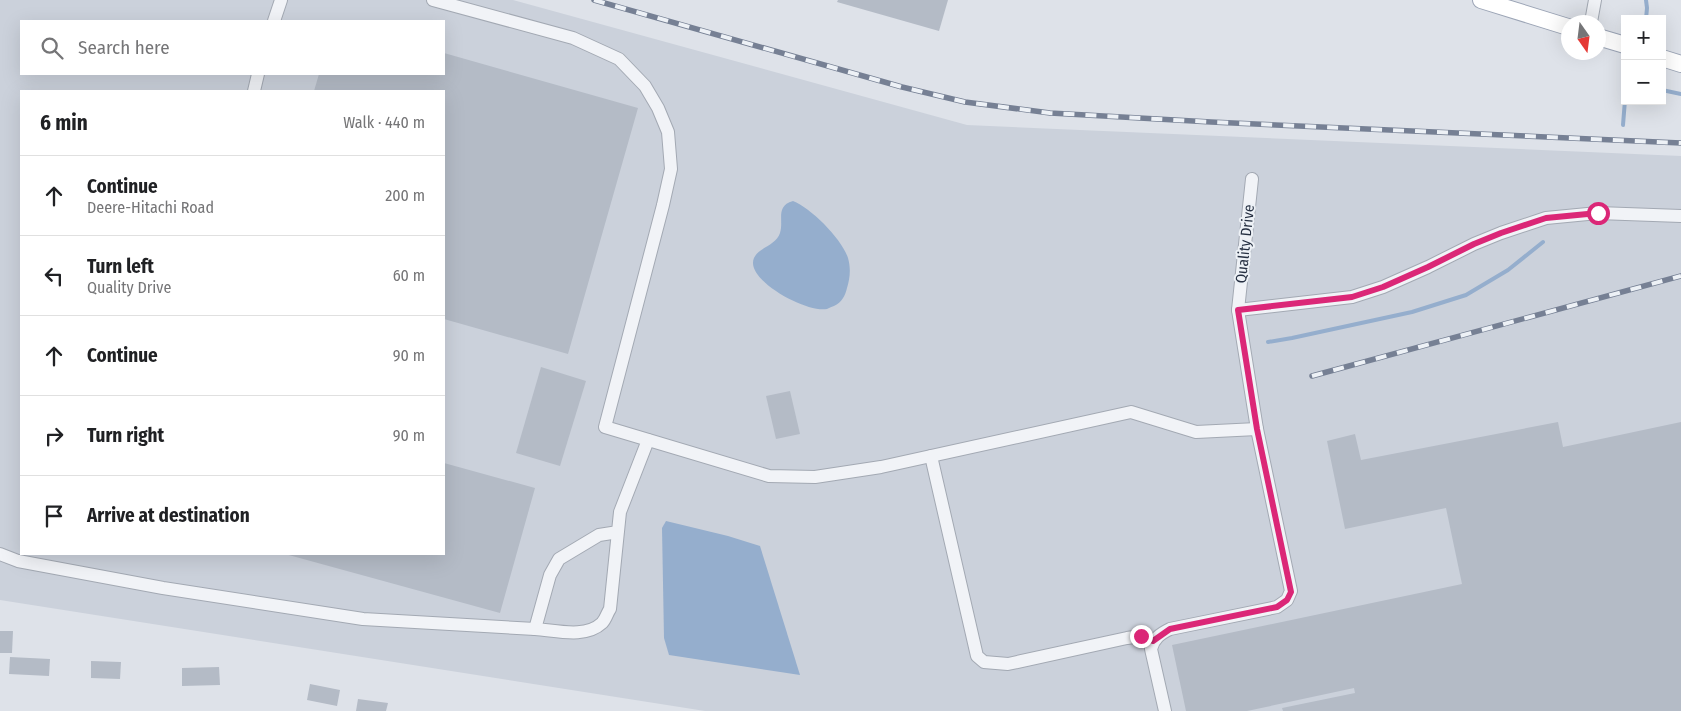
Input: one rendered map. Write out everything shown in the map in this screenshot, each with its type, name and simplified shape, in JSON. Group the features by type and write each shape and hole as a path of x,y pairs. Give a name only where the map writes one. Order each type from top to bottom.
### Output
{"main road":[{"path":"1481,0 1561,25"},
{"path":"1606,39 1621,44"},
{"path":"1666,59 1681,64"}],"street":[{"path":"274,20 282,0"},
{"path":"433,0 573,38 619,59 645,86 658,108 668,132 671,169 605,427 769,476 815,478 882,467 1131,412 1196,432 1257,429"},
{"path":"1593,15 1595,0"},
{"path":"254,90 258,75"},
{"name":"Quality Drive","path":"1153,641 1170,629 1277,607 1287,600 1291,592 1257,429 1238,310 1252,179"},
{"path":"1238,310 1352,297 1392,283 1501,233 1546,218 1598,213 1681,216"},
{"path":"0,554 18,560 163,588 363,618 577,632 588,631 604,622 610,609 620,512 648,440"},
{"path":"931,456 977,656 984,662 1008,664 1141,636 1153,641 1151,649 1165,711"},
{"path":"535,629 550,575 559,559 599,535 618,532"}],"shaded area":[{"path":"0,0 513,0 967,125 1681,156 1681,711 705,711 0,600"}],"water":[{"path":"793,201 817,217 833,233 845,250 848,258 850,273 845,294 839,303 827,309 818,309 795,302 771,288 755,271 754,258 760,251 778,238 781,228 782,210 787,203"},
{"path":"666,521 760,546 800,675 669,655 664,638 662,528"}],"building":[{"path":"838,0 948,0 939,31 837,2"},
{"path":"445,53 638,108 568,354 445,319 445,90 314,90 319,75 445,75"},
{"path":"541,367 586,381 560,466 516,453"},
{"path":"790,391 800,434 776,439 766,396"},
{"path":"1558,422 1563,447 1681,422 1681,711 1283,711 1282,708 1355,693 1354,688 1247,711 1186,711 1172,645 1462,584 1446,508 1345,529 1327,441 1355,434 1361,460"},
{"path":"445,463 535,488 500,613 289,555 445,555"},
{"path":"0,631 13,631 12,653 0,653"},
{"path":"10,657 50,659 49,676 9,674"},
{"path":"91,661 121,662 120,679 91,678"},
{"path":"219,667 220,685 182,686 182,668"},
{"path":"310,684 340,690 337,706 307,700"},
{"path":"358,699 388,703 386,711 356,711"}],"waterway":[{"path":"1646,0 1646,15"},
{"path":"1666,91 1681,94"},
{"path":"1623,125 1625,105"},
{"path":"1268,342 1412,312 1466,295 1508,270 1543,242"}],"railway":[{"path":"594,0 902,87 965,102 1050,113 1681,143"},
{"path":"1312,376 1681,276"}],"route":[{"path":"1141,636 1153,641 1170,629 1277,607 1287,600 1291,592 1257,429 1238,310 1352,297 1383,287 1501,233 1546,218 1598,213"}]}
